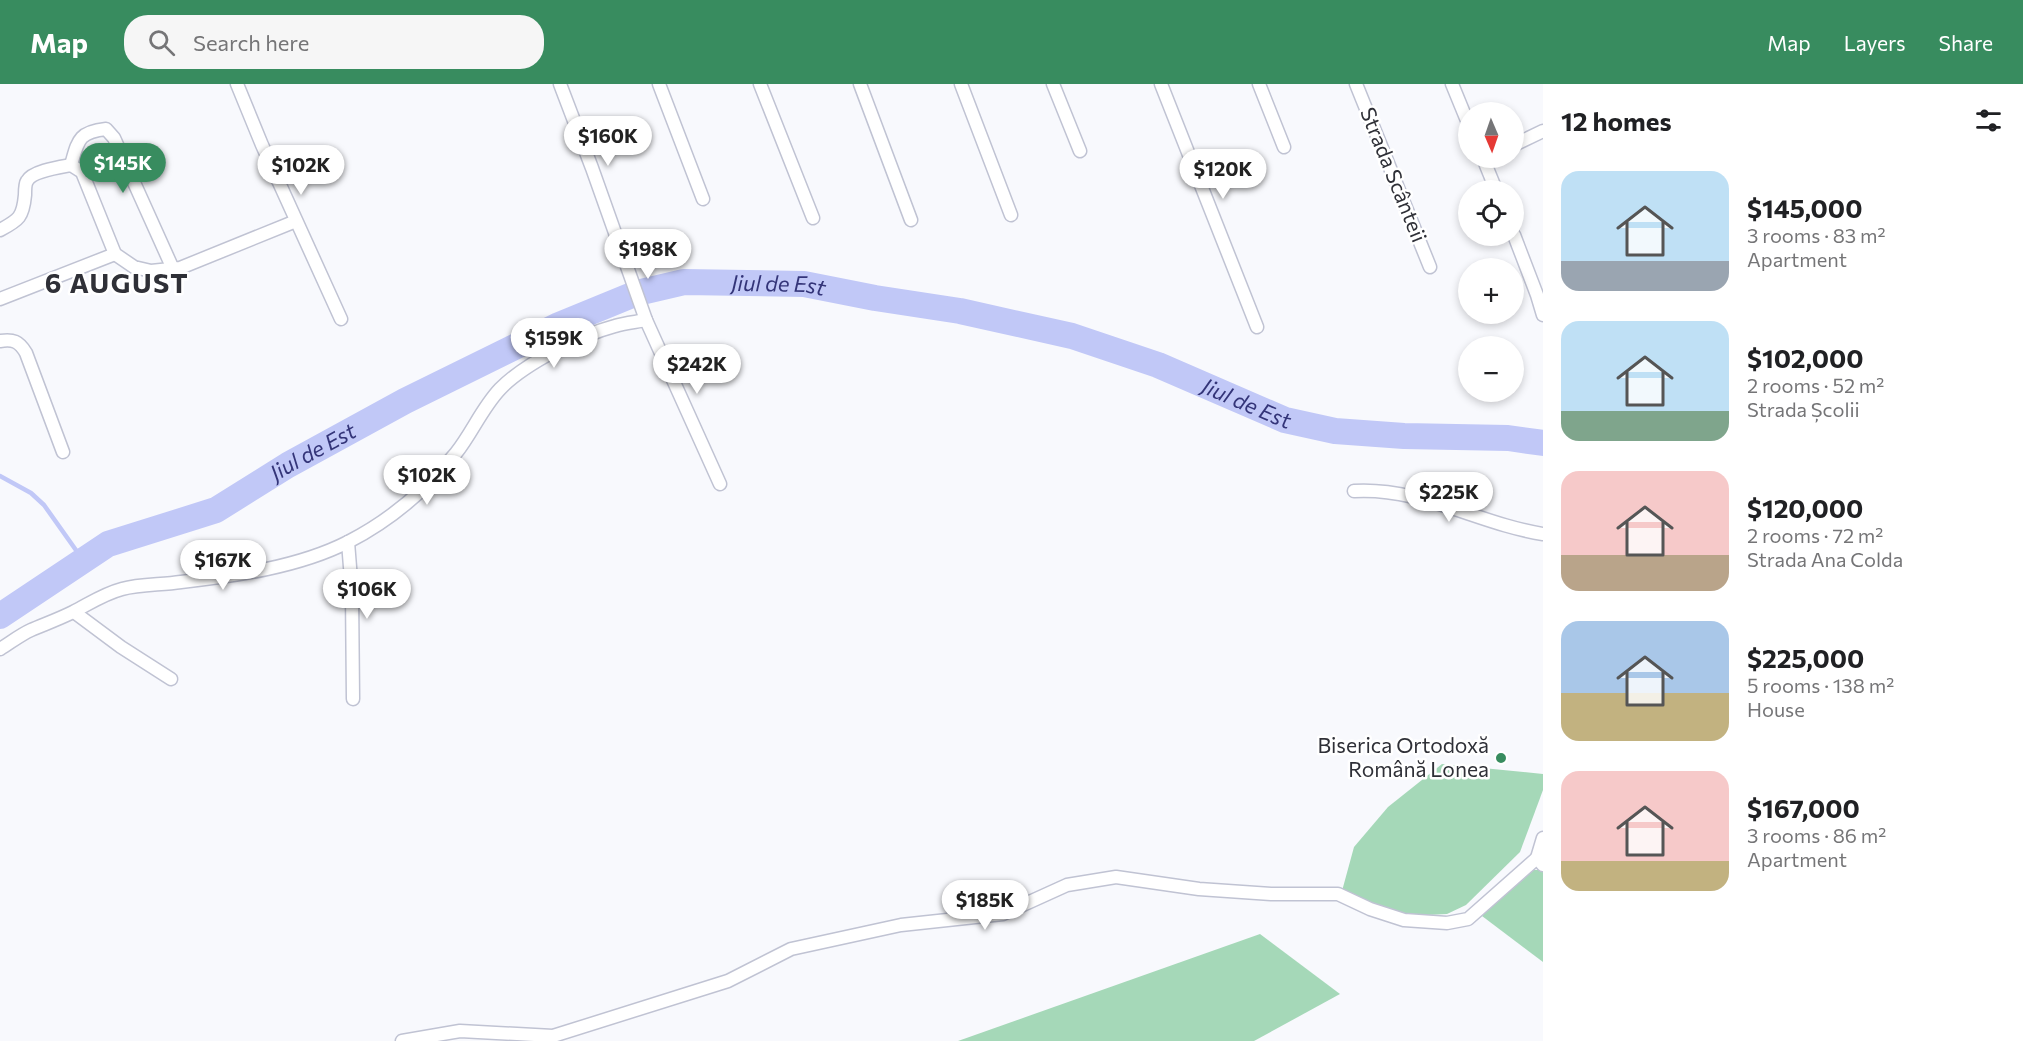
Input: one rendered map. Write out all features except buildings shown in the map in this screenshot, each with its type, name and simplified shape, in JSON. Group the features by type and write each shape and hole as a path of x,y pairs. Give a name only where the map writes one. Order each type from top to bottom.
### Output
{"street":[{"path":"237,84 341,319"},
{"path":"560,84 644,315 720,484"},
{"path":"659,84 703,199"},
{"path":"760,84 813,218"},
{"path":"860,84 911,220"},
{"path":"961,84 1011,214"},
{"path":"1053,84 1080,151"},
{"path":"1161,84 1257,327"},
{"path":"1259,84 1284,147"},
{"name":"Strada Scânteii","path":"1356,84 1430,267"},
{"path":"1452,84 1459,102"},
{"path":"70,165 78,141 86,133 106,129 110,131 173,269"},
{"path":"1524,140 1543,131"},
{"path":"0,230 15,222 23,212 27,181 31,177 47,170 70,165 82,172 115,254 134,267 151,271 173,269 201,260 296,220"},
{"path":"1518,246 1543,315"},
{"path":"0,299 115,254"},
{"path":"0,649 31,630 74,612 101,596 123,588 180,583 259,571 292,563 348,542 395,513 432,482 456,452 489,402 516,376 535,362 577,341 644,315"},
{"path":"0,341 14,340 26,353 63,452"},
{"path":"1354,491 1371,490 1415,496 1516,530 1543,534"},
{"path":"348,542 352,592 353,699"},
{"path":"74,612 121,647 171,679"},
{"path":"402,1041 460,1032 552,1039 728,981 791,949 901,925 1002,914 1067,885 1116,877 1199,888 1271,894 1325,892 1338,894 1370,909 1404,920 1447,923 1468,919 1540,862 1543,838"}],"green space":[{"path":"1442,764 1543,774 1543,790 1520,852 1466,905 1447,914 1407,916 1363,902 1342,891 1354,847 1388,807"},
{"path":"1543,870 1543,962 1482,916 1525,873"},
{"path":"1260,934 1340,994 1254,1041 958,1041"}],"waterway":[{"name":"Jiul de Est","path":"0,616 108,544 216,510 288,465 405,401 559,325 637,293 684,282 804,284 960,311 1072,336 1158,365 1285,420 1335,431 1404,436 1508,438 1543,443"},
{"path":"0,476 31,493 44,505 83,560"}],"place":[{"name":"Biserica Ortodoxă Română Lonea","path":"1501,758"}],"district":[{"name":"6 AUGUST","path":"117,284"}]}
